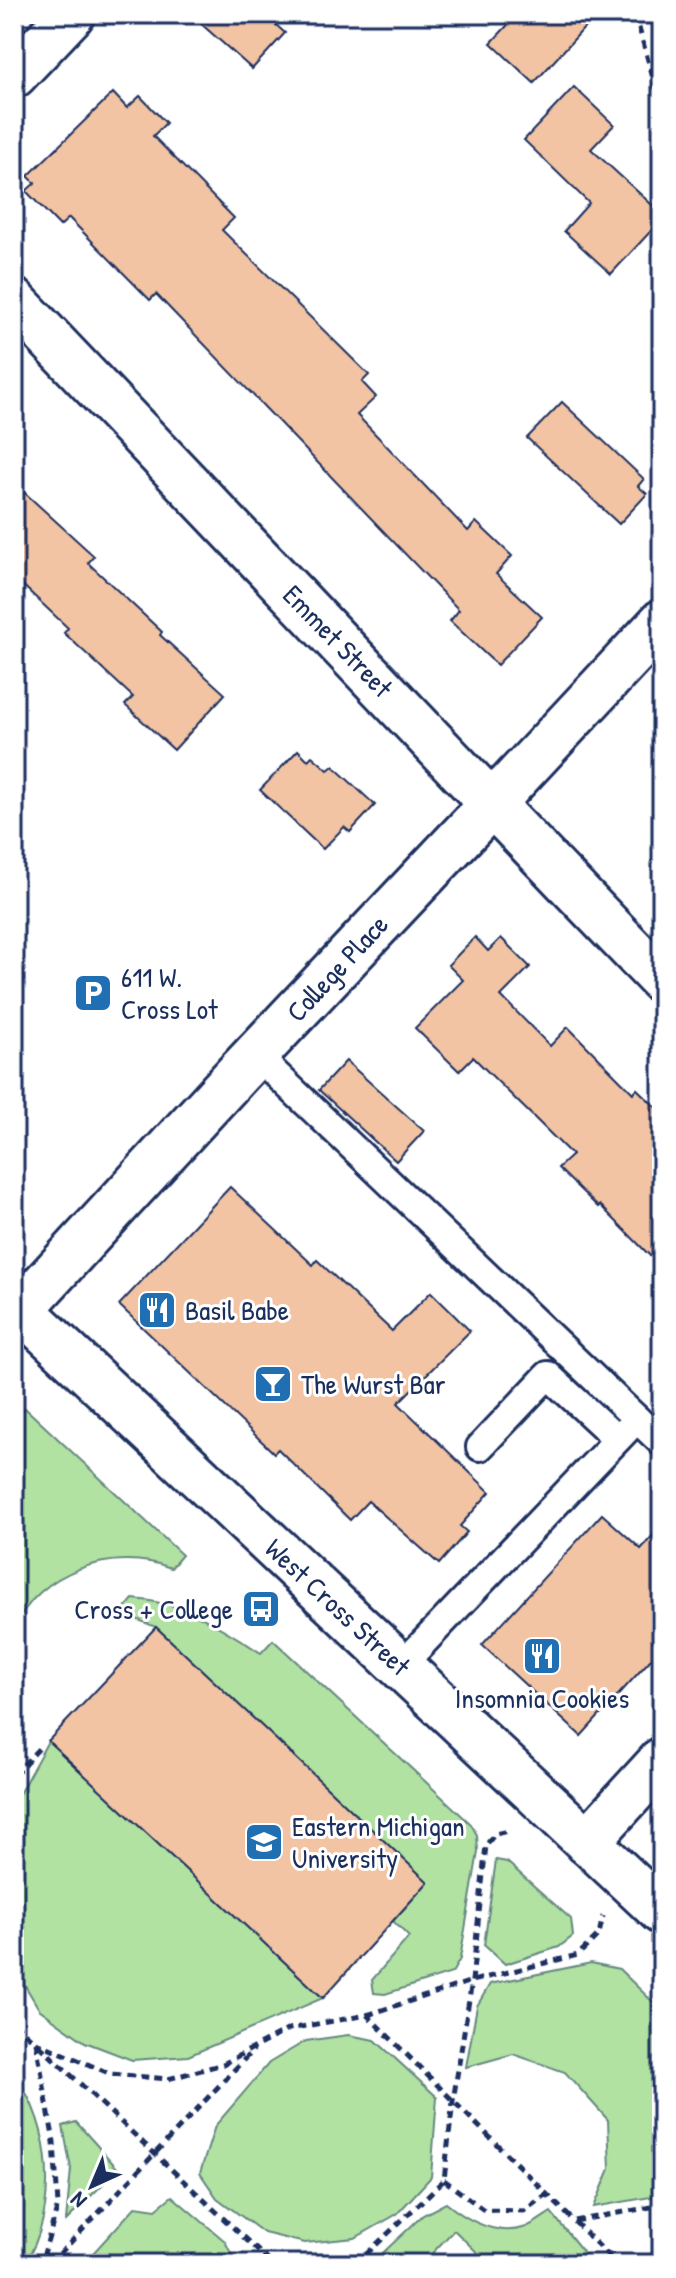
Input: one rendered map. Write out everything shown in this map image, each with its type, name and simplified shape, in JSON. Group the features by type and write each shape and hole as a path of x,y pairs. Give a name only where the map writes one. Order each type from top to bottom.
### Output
{"street":[{"path":"14,75 72,14"},
{"name":"Emmet Street","path":"14,301 662,981"},
{"name":"College Place","path":"16,1310 662,622"},
{"name":"West Cross Street","path":"16,1310 662,1912"},
{"path":"587,1842 662,1760"}],"lane":[{"path":"256,1055 662,1443"},
{"path":"480,1447 548,1375 617,1439"},
{"path":"401,1666 637,1419"}],"path":[{"path":"635,14 662,110"},
{"path":"14,1775 42,1745"},
{"path":"356,2264 444,2180 472,1981 486,1845 495,1834 510,1831"},
{"path":"36,2042 111,2074 168,2079 223,2064 289,2029 367,2015 472,1981 578,1955 599,1934 603,1914"},
{"path":"367,2015 617,2264"},
{"path":"14,2023 272,2264"},
{"path":"36,2042 54,2142 58,2205 41,2264"},
{"path":"50,2264 257,2046"},
{"path":"444,2180 484,2210 524,2211 547,2194"},
{"path":"574,2221 662,2205"}],"green space":[{"path":"25,1408 182,1555 171,1568 126,1560 102,1562 80,1569 40,1592 25,1609 14,1630 14,1420"},
{"path":"133,1599 185,1610 261,1653 273,1640 471,1824 477,1835 478,1852 460,1959 452,1973 385,1994 374,1993 372,1980 409,1937 393,1921 428,1882 156,1627 121,1613"},
{"path":"48,1741 323,1998 188,2056 132,2060 85,2042 39,2009 14,1967 14,1803"},
{"path":"496,1860 507,1862 571,1919 573,1936 559,1947 505,1964 484,1945"},
{"path":"591,1963 619,1969 662,2011 662,2195 594,2207 610,2169 608,2120 565,2072 513,2054 466,2067 477,2006 490,1984"},
{"path":"348,2035 375,2040 437,2097 431,2177 397,2214 355,2238 305,2243 264,2233 217,2198 200,2173 215,2126 269,2063 306,2041"},
{"path":"14,2075 37,2118 47,2168 43,2220 24,2264 14,2264"},
{"path":"76,2122 118,2169 66,2221 71,2169 63,2126"},
{"path":"172,2196 225,2241 236,2264 83,2264 136,2206 156,2209"},
{"path":"446,2203 482,2225 502,2230 526,2227 551,2212 593,2264 489,2264 454,2230 422,2264 371,2264 423,2215"}],"building":[{"path":"190,14 264,14 285,33 252,69"},
{"path":"518,14 597,14 534,83 491,43"},
{"path":"574,87 614,125 591,149 662,214 662,219 611,274 564,231 589,203 524,140"},
{"path":"113,93 127,108 140,96 166,123 153,136 234,218 222,230 369,375 362,382 376,397 357,415 468,531 476,522 512,556 496,574 542,617 497,665 450,621 459,610 156,294 150,300 69,218 60,226 26,191 35,183 28,176"},
{"path":"562,402 644,479 638,486 647,494 619,524 527,438"},
{"path":"14,483 94,556 88,563 225,694 174,750 125,705 133,697 64,633 68,628 14,577"},
{"path":"298,750 308,760 312,756 328,770 333,766 375,805 350,832 344,827 323,849 260,790"},
{"path":"475,937 488,951 501,938 530,967 501,996 550,1046 568,1027 633,1093 637,1089 662,1113 662,1268 600,1205 598,1207 558,1168 572,1155 473,1057 459,1071 415,1028 463,980 448,965"},
{"path":"346,1061 424,1131 396,1161 319,1090"},
{"path":"230,1187 313,1265 317,1260 392,1331 431,1292 470,1331 398,1403 490,1492 460,1526 467,1532 439,1564 368,1501 350,1520 278,1449 274,1453 119,1305"},
{"path":"602,1514 641,1549 662,1525 662,1647 581,1736 482,1645"},
{"path":"156,1627 428,1882 323,1998 48,1741"}],"place":[{"name":"611 W. Cross Lot","path":"93,993"},
{"name":"Basil Babe","path":"157,1310"},
{"name":"The Wurst Bar","path":"273,1384"},
{"name":"Cross + College","path":"261,1609"},
{"name":"Insomnia Cookies","path":"542,1656"},
{"name":"Eastern Michigan University","path":"264,1842"}]}
